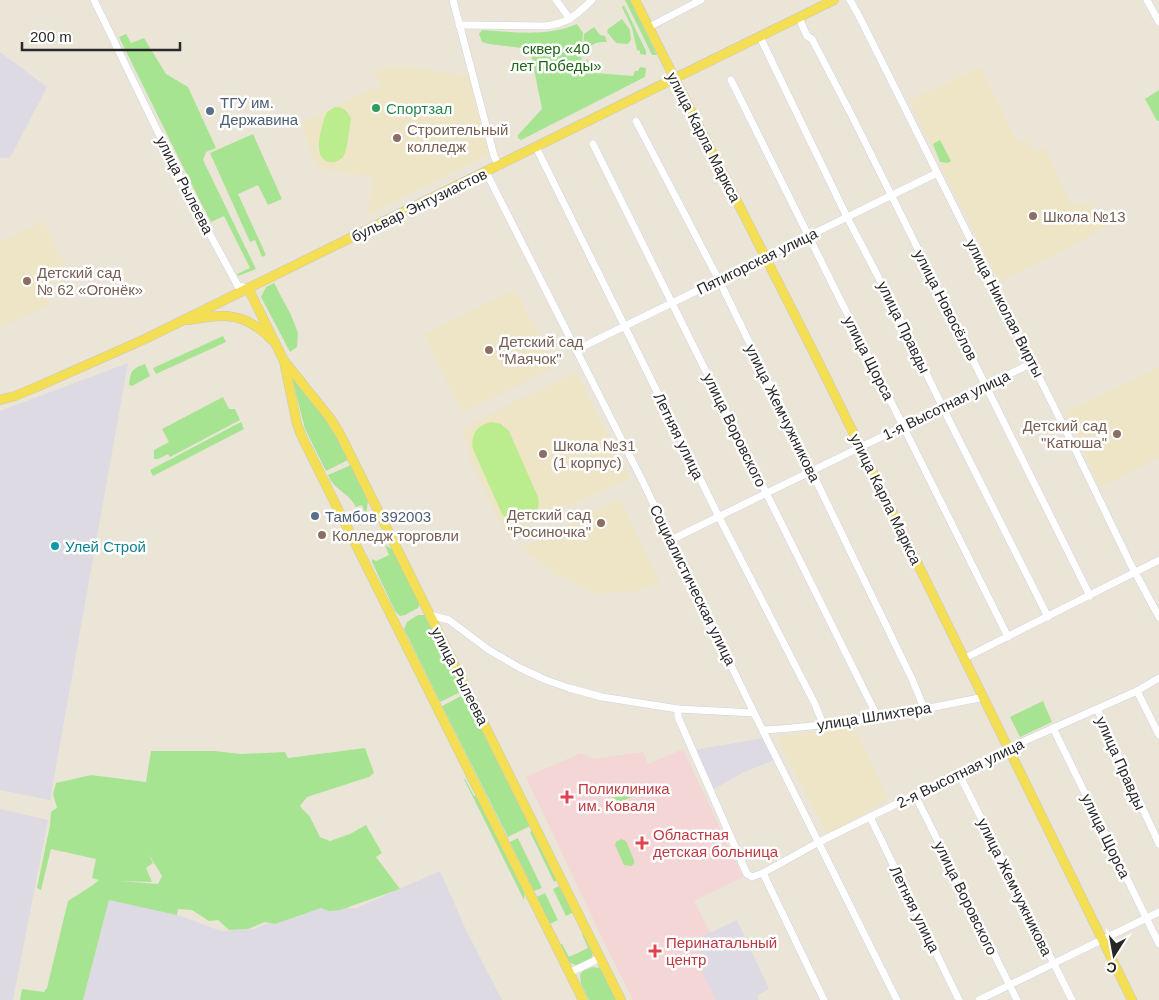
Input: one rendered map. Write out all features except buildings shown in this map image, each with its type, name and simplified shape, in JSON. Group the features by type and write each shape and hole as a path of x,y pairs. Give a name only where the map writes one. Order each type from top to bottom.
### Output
{"main road":[{"name":"улица Карла Маркса","path":"635,0 861,448 1132,1000"},
{"name":"бульвар Энтузиастов","path":"0,400 39,386 145,339 834,0"},
{"name":"улица Рылеева","path":"248,288 284,361 297,424 302,436 583,1000"},
{"path":"177,322 210,316 232,315 255,326 265,333 277,346"},
{"name":"улица Рылеева","path":"284,361 330,418 340,434 621,1000"}],"street":[{"name":"улица Рылеева","path":"94,0 192,202 238,286 248,288"},
{"path":"453,0 498,166"},
{"path":"556,0 570,19"},
{"path":"459,25 545,26 565,23 592,0"},
{"path":"649,27 701,0"},
{"name":"улица Николая Вирты","path":"850,0 860,16 1159,617"},
{"path":"1147,0 1159,22"},
{"name":"улица Новосёлов","path":"798,18 807,36 812,40 853,118 1090,596"},
{"name":"улица Правды","path":"760,37 847,217 887,292 1048,617"},
{"name":"улица Щорса","path":"731,80 1008,637"},
{"name":"улица Жемчужникова","path":"636,122 719,280 912,679 924,708"},
{"name":"улица Воровского","path":"593,144 877,716"},
{"name":"Летняя улица","path":"536,147 719,517 815,704 822,724"},
{"name":"Социалистическая улица","path":"486,172 671,540 754,713 897,1000"},
{"name":"Пятигорская улица","path":"576,350 938,173"},
{"name":"1-я Высотная улица","path":"671,540 1032,363"},
{"path":"965,658 1159,560"},
{"path":"430,615 449,620 489,650 520,668 546,680 602,697 678,709 754,713"},
{"name":"2-я Высотная улица","path":"763,873 819,842 1159,678"},
{"path":"1137,690 1159,734"},
{"name":"улица Шлихтера","path":"764,730 797,728 877,716 984,697"},
{"path":"678,709 678,718 747,874 752,877 763,873 824,1000"},
{"name":"улица Правды","path":"1097,709 1159,844"},
{"name":"улица Щорса","path":"1053,728 1159,944"},
{"name":"улица Жемчужникова","path":"959,774 1072,1000"},
{"name":"улица Воровского","path":"915,795 1017,1000"},
{"name":"Летняя улица","path":"870,817 959,1000"},
{"path":"980,1000 1159,912"},
{"path":"569,973 600,958"}],"shaded area":[{"path":"0,52 47,87 10,158 0,158"},
{"name":"Строительный колледж","path":"408,66 469,76 491,154 367,216 373,177 316,168 302,122 370,89 380,89 379,78 375,78 374,72 380,72 380,67"},
{"name":"Школа №13","path":"981,66 1018,143 1027,139 1033,152 1044,147 1071,205 1092,203 1105,227 1059,253 999,282 909,101"},
{"name":"Детский сад № 62 «Огонёк»","path":"43,221 69,274 42,287 50,304 0,328 0,242"},
{"name":"Детский сад \"Маячок\"","path":"515,289 557,366 462,413 423,334"},
{"path":"128,363 50,800 0,790 0,411"},
{"name":"Детский сад \"Катюша\"","path":"1159,367 1159,457 1100,487 1065,412"},
{"name":"Школа №31 (1 корпус)","path":"576,372 630,478 507,536 469,459 470,449 462,431 468,425"},
{"name":"Детский сад \"Росиночка\"","path":"619,498 660,583 638,591 595,594 554,573 522,548"},
{"path":"854,726 888,799 830,834 827,833 778,741 780,737"},
{"path":"764,738 775,760 744,772 714,789 711,787 694,750"},
{"name":"Областная детская больница","path":"683,749 743,877 694,901 710,933 696,940 707,963 700,967 716,1000 633,1000 526,777 581,753 593,759 643,752 648,764"},
{"path":"0,809 48,820 13,1000 0,1000"},
{"path":"440,871 466,930 502,1000 83,1000 109,900 173,913 221,931 254,929 321,902 354,909"},
{"path":"737,920 769,989 758,995 758,1000 716,1000 699,967 707,963 695,940"}],"green space":[{"path":"625,0 630,0 657,55 652,55"},
{"path":"624,5 646,51 646,55 640,54 640,51 637,50 632,28 622,7"},
{"path":"622,19 630,30 631,40 628,44 616,43 607,32 608,29"},
{"name":"cквер «40 лет Победы»","path":"577,24 583,33 581,60 588,60 591,70 596,73 633,76 640,67 646,68 645,77 521,140 518,138 518,135 542,109 530,49 482,42 479,34 482,30 554,31"},
{"path":"594,27 600,35 605,36 607,42 596,43 591,46 588,52 583,51 584,34"},
{"path":"126,34 131,43 144,38 166,74 188,87 216,148 206,152 203,160 256,269 238,276 237,274 250,268 224,216 211,222 119,37"},
{"path":"1159,90 1159,121 1157,121 1145,99"},
{"path":"335,107 345,110 351,119 345,154 340,160 329,162 320,154 319,142 325,116 327,112"},
{"path":"253,134 282,199 268,205 258,185 238,194 266,255 262,257 255,240 250,242 210,153"},
{"path":"940,140 951,161 948,163 940,162 933,144"},
{"path":"274,283 298,333 297,347 290,352 261,297 266,287"},
{"path":"223,336 226,342 156,374 153,368"},
{"path":"145,364 150,376 132,386 129,385 132,371"},
{"path":"290,370 330,421 350,459 326,471 305,429"},
{"path":"223,397 229,409 235,409 240,420 170,457 168,454 154,459 154,450 169,442 162,429"},
{"path":"241,422 244,429 153,476 150,470"},
{"path":"491,422 501,424 509,431 538,497 539,505 537,512 528,521 515,522 502,514 473,449 473,439 478,428"},
{"path":"353,464 368,500 366,516 362,505 356,507 349,497 334,485 328,475"},
{"path":"385,545 394,550 421,601 418,608 405,615 400,616 395,611 372,562 372,559 376,561 389,555"},
{"path":"418,615 426,615 465,690 440,702 404,629 407,622"},
{"path":"467,693 532,825 508,837 442,706"},
{"path":"1043,701 1052,722 1020,737 1010,717"},
{"path":"365,748 374,773 369,777 307,797 300,806 310,817 320,837 330,841 350,834 366,825 382,853 376,857 400,889 340,910 329,911 321,908 275,924 265,922 248,929 229,930 218,920 209,921 192,910 178,909 177,915 109,900 83,1000 20,1000 22,989 44,992 47,988 68,901 99,880 92,878 96,859 51,849 41,890 37,888 51,812 57,808 53,794 56,783 91,775 146,782 151,751 214,751 241,754 285,752 288,758","holes":["148,853 162,876 158,884 119,881 152,882 146,868 153,863"]},
{"path":"464,779 474,796 478,796 525,890 524,900"},
{"path":"636,787 640,793 609,807 610,799"},
{"path":"534,830 558,879 554,882 530,832"},
{"path":"518,838 542,888 534,891 510,842"},
{"path":"621,839 626,841 634,860 634,864 631,866 624,865 615,845"},
{"path":"561,885 574,912 566,916 553,889"},
{"path":"545,893 558,920 550,924 537,897"},
{"path":"584,933 592,950 591,958 588,961 575,965 569,962 560,944 562,944 569,957 588,948 582,934"},
{"path":"592,967 600,968 619,1000 589,1000 581,984 580,975 583,971"}],"place":[{"name":"Спортзал","path":"376,108"},
{"name":"ТГУ им. Державина","path":"210,111"},
{"name":"Строительный колледж","path":"397,138"},
{"name":"Школа №13","path":"1033,216"},
{"name":"Детский сад № 62 «Огонёк»","path":"27,281"},
{"name":"Детский сад \"Маячок\"","path":"489,350"},
{"name":"Детский сад \"Катюша\"","path":"1117,434"},
{"name":"Школа №31 (1 корпус)","path":"543,454"},
{"name":"Тамбов 392003","path":"315,516"},
{"name":"Детский сад \"Росиночка\"","path":"601,523"},
{"name":"Колледж торговли","path":"322,535"},
{"name":"Улей Строй","path":"55,546"},
{"name":"Поликлиника им. Коваля","path":"567,797"},
{"name":"Областная детская больница","path":"642,843"},
{"name":"Перинатальный центр","path":"655,951"}]}
